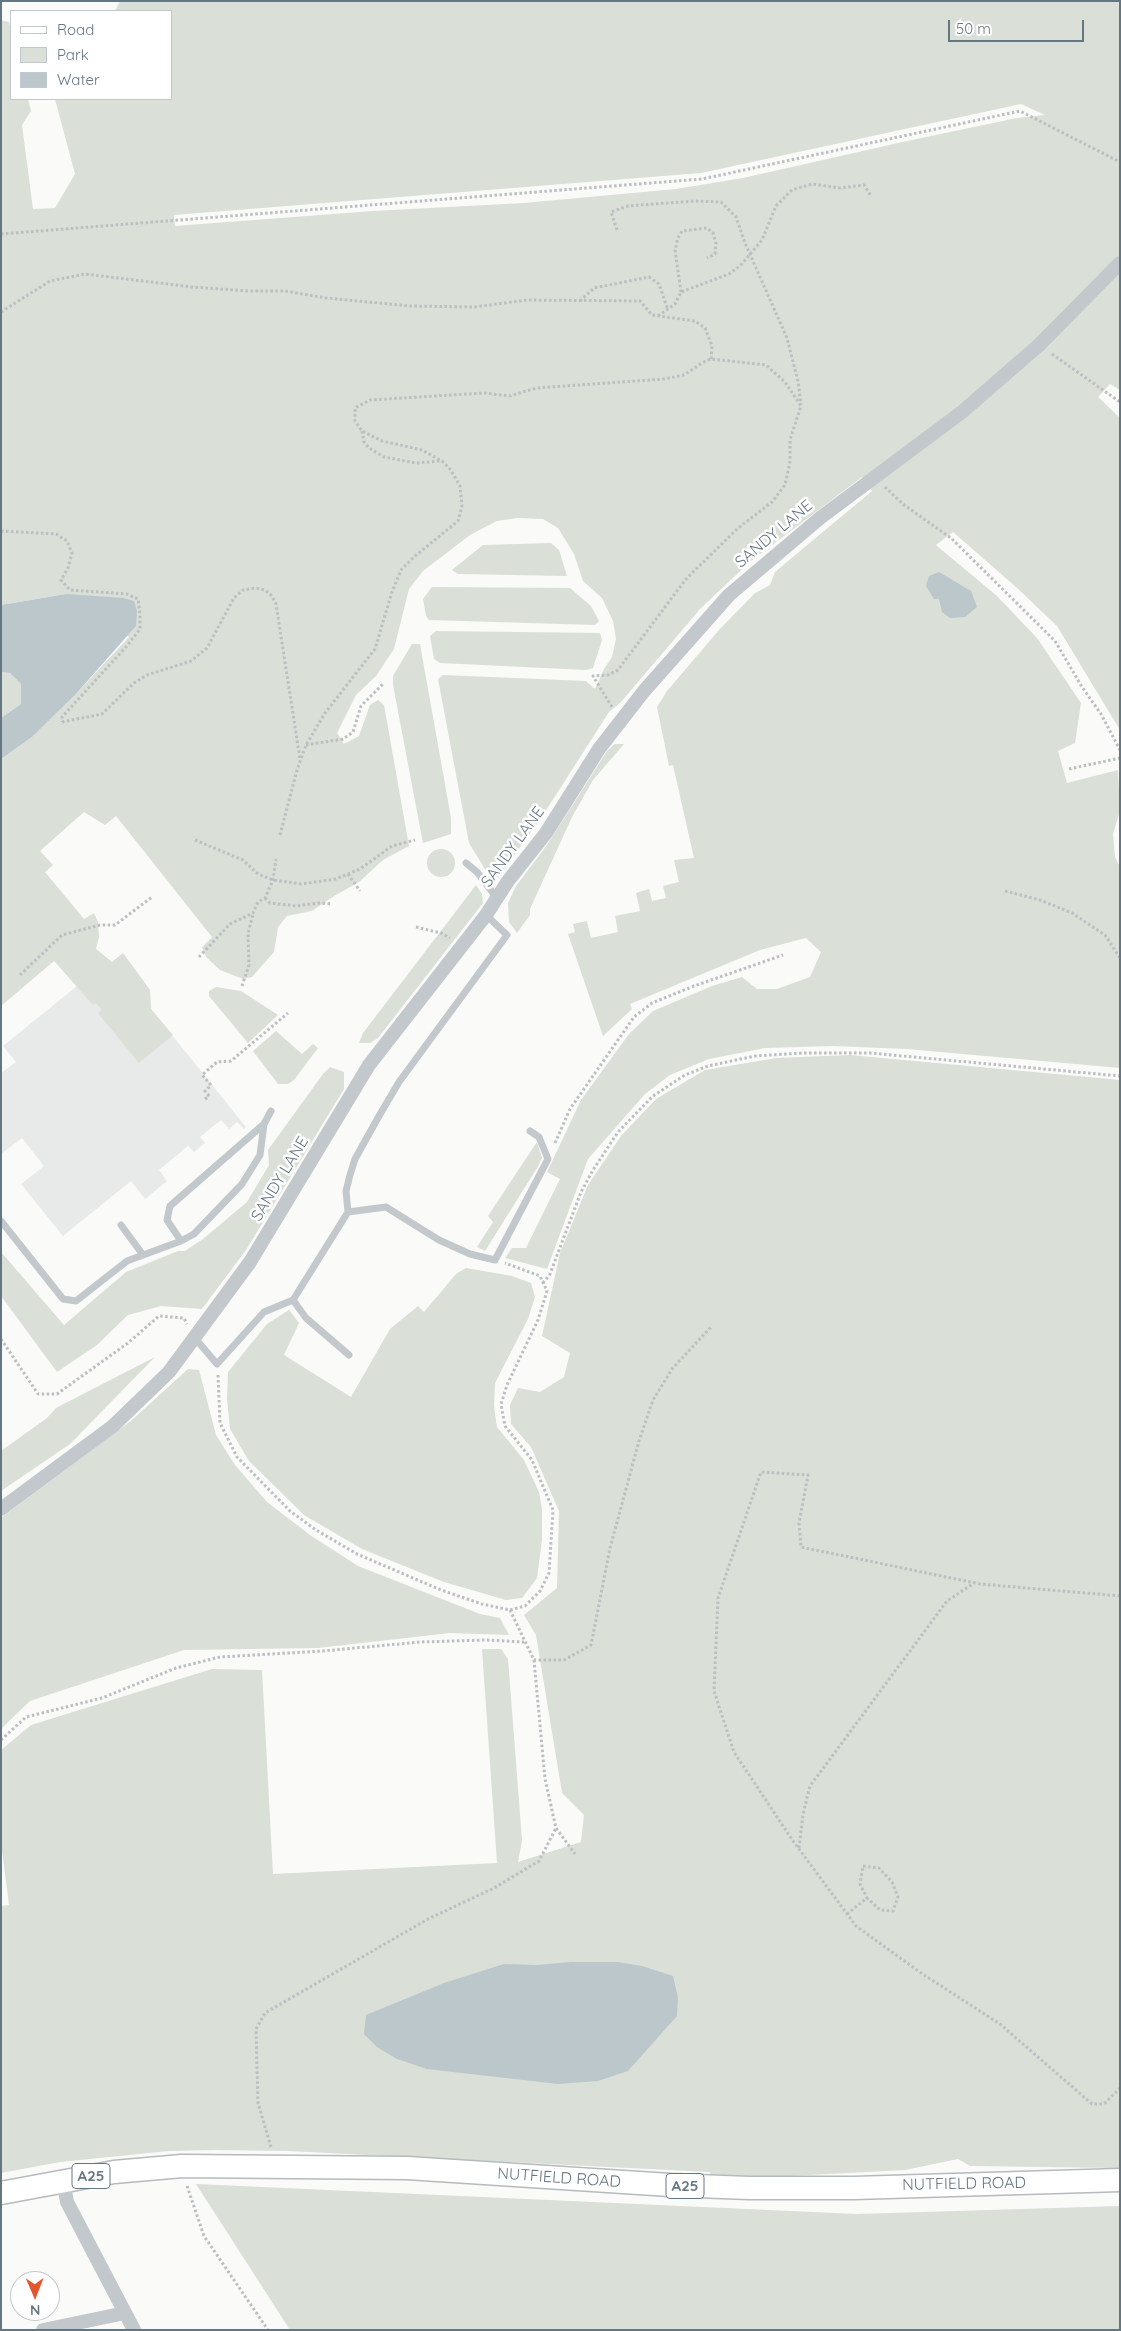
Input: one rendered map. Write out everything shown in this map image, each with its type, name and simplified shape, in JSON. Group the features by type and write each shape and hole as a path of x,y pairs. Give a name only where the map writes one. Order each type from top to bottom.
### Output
{"main road":[{"name":"NUTFIELD ROAD","path":"1,2193 114,2172 182,2166 407,2168 670,2185 748,2188 854,2188 1120,2180"}],"street":[{"name":"SANDY LANE","path":"1,1509 113,1426 169,1372 250,1262 369,1065 486,915 546,833 599,749 624,716 729,595 813,523 962,412 1039,345 1120,263"},
{"path":"63,2181 67,2202 134,2330"},
{"path":"43,2330 125,2313"}],"lane":[{"path":"466,864 477,872 497,898"},
{"path":"194,1337 217,1364 264,1312 293,1300 348,1212 346,1191 355,1159 379,1116 399,1082 507,935 486,915"},
{"path":"1,1221 63,1299 76,1300 127,1261 181,1241 194,1234 242,1184 260,1154 264,1124 271,1110"},
{"path":"181,1241 167,1220 170,1206 264,1124"},
{"path":"348,1212 386,1207 439,1240 470,1254 495,1260 548,1159 539,1137 530,1131"},
{"path":"121,1226 144,1255"},
{"path":"293,1300 306,1318 349,1355"}],"path":[{"path":"1,234 702,179 1020,111 1120,162"},
{"path":"681,292 730,274 740,266 762,240 776,206 792,190 812,184 840,188 864,185 871,196"},
{"path":"617,230 611,212 628,206 695,201 721,202 736,217 787,338 798,381 801,406 790,440 790,462 786,485 772,502 737,529 686,579 641,642 618,670 608,675 593,676 613,709 624,716"},
{"path":"657,316 675,304 681,292 675,250 682,231 707,228 713,233 716,243 714,254 707,258"},
{"path":"1,312 50,281 85,274 249,292 285,291 326,298 384,304 474,308 527,300 640,301 652,315 695,320 705,328 712,346 712,360"},
{"path":"580,301 594,288 649,277 659,284 668,310"},
{"path":"1039,345 1120,402"},
{"path":"442,461 416,463 384,457 369,448 364,442 362,431 355,421 355,408 370,400 484,393 510,396 536,388 664,379 684,375 702,363 712,360 766,365 785,382 801,406"},
{"path":"280,835 300,760 306,745 325,713 375,650 392,592 402,570 414,557 458,521 462,506 460,486 450,469 442,461 422,450 382,441 362,431"},
{"path":"875,478 904,505 951,538 1055,641 1082,687 1102,714 1120,750"},
{"path":"1,531 56,534 67,541 72,553 68,568 61,580 70,590 127,594 138,599 140,629 62,718 62,722 102,714 134,683 147,676 191,661 207,648 234,598 243,590 256,588 264,590 271,595 276,604 300,760"},
{"path":"306,745 343,739 353,732 361,706 384,683"},
{"path":"1068,769 1120,758"},
{"path":"195,840 243,860 258,874 273,880 301,884 336,879 360,869 392,846 415,840"},
{"path":"242,986 249,965 248,933 253,913 258,902 265,898 273,880 276,859"},
{"path":"348,874 360,891"},
{"path":"1006,892 1040,900 1072,913 1105,935 1120,958"},
{"path":"20,975 62,936 100,925 115,925 152,897"},
{"path":"265,898 270,903 296,906 320,903 332,904"},
{"path":"198,957 230,924 253,913"},
{"path":"416,926 441,933 462,944"},
{"path":"548,1159 570,1109 634,1017 652,1003 694,986 783,955"},
{"path":"205,1099 209,1096 205,1091 211,1085 202,1075 217,1062 232,1061 288,1013"},
{"path":"543,1283 550,1274 581,1192 618,1132 653,1096 685,1075 708,1066 755,1056 803,1053 870,1053 1120,1076"},
{"path":"217,1364 220,1423 237,1457 290,1511 316,1530 357,1554 391,1570 482,1604 510,1610 525,1606 540,1591 549,1573 553,1510 532,1460 505,1426 501,1404 507,1385 538,1320 546,1291 540,1276 522,1268 495,1260"},
{"path":"1,1339 38,1394 57,1394 128,1342 159,1316 184,1318 194,1337"},
{"path":"534,1660 564,1660 591,1645 610,1548 639,1441 653,1400 672,1369 711,1327"},
{"path":"1120,1596 975,1582 801,1547 798,1523 808,1475 761,1472 718,1598 714,1691 734,1752 799,1849 856,1926 921,1973 1000,2024 1092,2104 1104,2104 1120,2088"},
{"path":"799,1849 803,1814 810,1786 947,1600 975,1582"},
{"path":"510,1610 534,1660 545,1779 556,1828 575,1854"},
{"path":"1,1740 26,1717 102,1698 176,1668 220,1657 296,1653 420,1642 485,1640 524,1642"},
{"path":"272,2166 272,2150 258,2103 256,2029 265,2013 428,1919 494,1888 539,1861 556,1828"},
{"path":"863,1866 879,1868 892,1882 898,1897 893,1911 880,1910 867,1898 860,1884 863,1866"},
{"path":"847,1914 867,1898"},
{"path":"182,2166 191,2202 204,2236 268,2330"}],"shaded area":[{"path":"96,949 112,962 123,953 150,990 151,1009 246,1127 244,1129 237,1122 229,1129 221,1120 200,1137 205,1143 194,1152 188,1146 159,1170 167,1181 145,1199 131,1181 63,1236 21,1184 44,1166 22,1138 1,1154 1,1073 16,1062 3,1046 77,986"}],"green space":[{"path":"120,1 1120,1 1120,390 1110,384 1098,397 1120,418 1120,730 1057,626 953,532 936,545 997,596 1037,638 1081,703 1075,743 1058,751 1067,783 1118,770 1120,811 1113,834 1115,857 1120,867 1120,1068 907,1049 833,1046 765,1048 709,1059 670,1075 645,1094 588,1159 547,1269 505,1258 512,1248 526,1248 560,1179 547,1172 581,1100 629,1034 653,1011 712,986 742,977 757,989 777,989 810,977 821,952 806,938 760,950 630,1004 632,1009 603,1036 568,934 575,932 573,924 587,921 591,938 618,932 615,916 640,911 636,893 649,889 652,901 666,898 663,886 679,882 674,860 694,858 673,765 669,766 657,707 667,691 719,630 755,593 770,585 775,572 872,491 862,477 751,561 701,608 621,702 609,712 543,815 498,878 494,868 488,874 469,843 438,679 443,675 586,681 595,689 612,657 616,639 613,621 602,598 583,581 574,554 558,528 543,519 518,518 497,521 470,535 423,571 409,589 394,649 376,676 356,695 337,733 344,744 359,736 370,705 378,700 384,705 409,846 383,860 359,882 312,911 287,916 278,927 274,952 252,977 243,979 220,970 206,957 202,947 212,937 116,816 105,825 84,812 40,851 53,865 45,872 84,919 94,913 98,922 99,937 96,949 112,962 123,953 150,990 151,1009 173,1035 139,1063 98,1013 102,1010 96,1003 93,1005 54,961 1,1006 1,759 32,737 75,695 129,637 66,594 1,605 1,20 9,22 10,26 10,100 28,100 31,111 22,125 33,209 55,208 75,174 55,100 172,100 172,10 116,10","holes":["1021,104 1045,115 1017,118 743,178 676,189 524,203 373,211 175,226 174,215 701,173"]},
{"path":"551,543 559,550 567,576 458,574 452,570 483,545"},
{"path":"432,587 570,588 591,606 599,621 595,625 429,620 426,616 423,599"},
{"path":"436,631 600,633 602,640 593,668 586,670 440,663 434,659 430,636"},
{"path":"412,644 420,644 451,818 451,834 423,843 393,685 393,676"},
{"path":"1,672 10,673 21,684 21,704 1,718"},
{"path":"615,744 624,744 593,780 572,817 530,909 530,915 517,933 509,922 508,903 516,886 547,845 607,751"},
{"path":"441,849 451,853 455,863 451,873 441,877 431,873 427,863 431,853"},
{"path":"476,885 482,894 483,903 378,1038 370,1043 359,1043 363,1033"},
{"path":"216,987 241,991 278,1015 248,1043 209,996 209,991"},
{"path":"276,1031 302,1054 313,1044 318,1048 294,1080 288,1084 278,1084 253,1051"},
{"path":"850,1055 1120,1080 1120,2168 970,2166 958,2159 905,2170 790,2176 735,2176 712,2175 709,2172 288,2151 215,2150 169,2151 60,2162 1,2173 1,1906 9,1905 1,1843 1,1750 31,1725 212,1669 262,1670 273,1874 497,1863 482,1649 501,1649 508,1659 522,1840 518,1862 581,1842 584,1815 562,1793 536,1635 524,1615 557,1588 559,1511 531,1447 511,1424 510,1405 518,1388 540,1392 564,1377 570,1353 542,1336 560,1253 588,1185 621,1136 656,1099 705,1070 777,1058"},
{"path":"330,1067 344,1072 344,1089 246,1250 202,1309 161,1306 128,1315 97,1345 57,1372 1,1296 1,1252 64,1325 126,1272 178,1251 185,1251 203,1239 247,1202 269,1165 268,1150"},
{"path":"537,1142 542,1158 537,1168 485,1251 477,1247 493,1222 488,1216"},
{"path":"466,1268 512,1276 531,1283 535,1297 528,1319 495,1383 494,1406 497,1427 524,1460 539,1492 542,1510 542,1540 537,1578 522,1598 506,1600 444,1582 362,1549 304,1515 249,1461 230,1429 227,1399 228,1372 267,1324 289,1310 299,1323 284,1355 351,1397 390,1329 418,1306 424,1312 456,1274"},
{"path":"155,1357 70,1444 1,1491 1,1451 47,1418 56,1408"},
{"path":"188,1369 199,1370 216,1435 235,1465 267,1502 310,1535 358,1566 480,1614 500,1618 509,1635 450,1633 318,1648 184,1650 30,1701 1,1729 1,1518 132,1420"},
{"path":"196,2184 857,2214 1120,2206 1120,2330 290,2330"}],"water":[{"path":"939,572 971,591 977,607 965,617 950,618 942,612 939,599 934,599 926,586 929,576"},
{"path":"66,594 124,598 134,601 137,611 136,626 75,695 32,737 1,759 1,718 21,704 21,684 10,673 1,672 1,605"},
{"path":"571,1962 618,1962 642,1966 673,1976 678,1998 677,2016 628,2071 598,2081 558,2084 427,2069 397,2059 377,2047 364,2034 366,2015 444,1983 504,1964 537,1965"}]}
